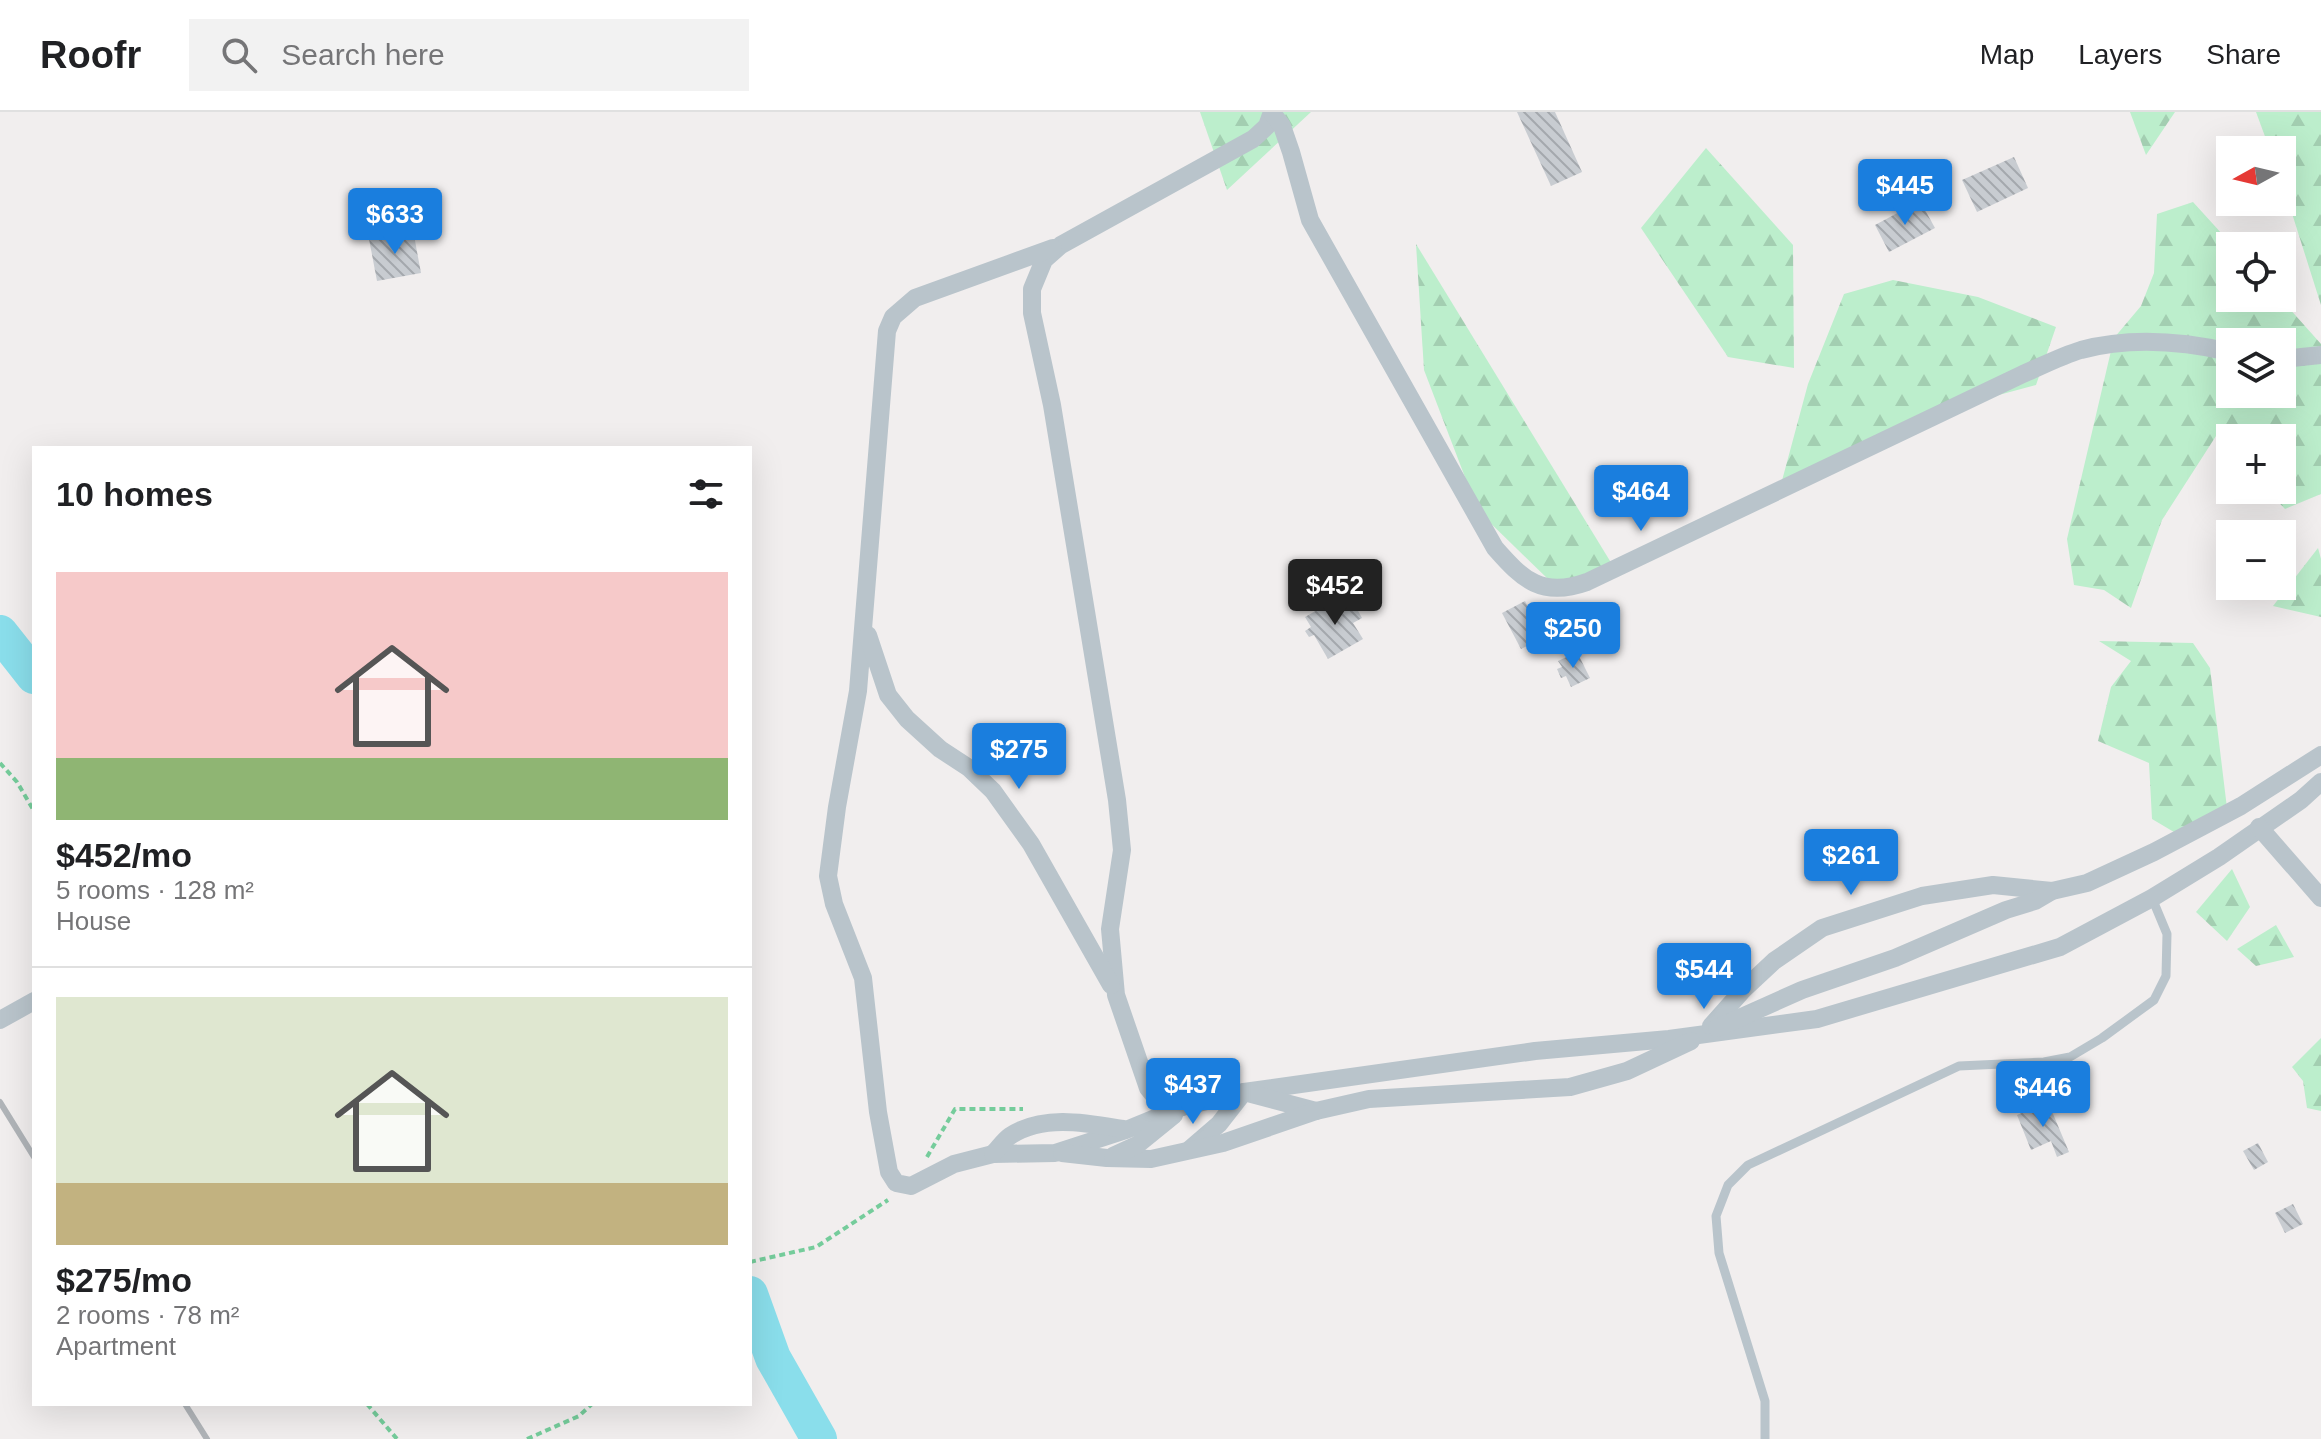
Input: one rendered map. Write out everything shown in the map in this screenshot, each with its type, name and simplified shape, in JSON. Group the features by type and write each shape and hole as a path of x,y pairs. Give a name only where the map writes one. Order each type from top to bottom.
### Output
{"street":[{"path":"1272,113 1267,126 1253,139 1061,245 915,298 893,317 884,349 858,691 832,836 828,876 834,904 863,978 878,1112 889,1172 896,1183 911,1186 954,1164 993,1154 1055,1153 1151,1159 1271,1129 1316,1111 1369,1099 1570,1087 1627,1071 1802,990 1895,958 2006,910 2035,901 2052,891 2087,883 2241,806 2321,755"},
{"path":"1272,113 1282,126 1310,220 1495,548 1530,583 1548,588 1571,588 1587,582 2070,354 2102,346 2147,342 2216,349"},
{"path":"1061,245 1044,260 1032,289 1032,313 1052,405 1117,800 1122,850 1110,929 1116,995"},
{"path":"2296,358 2321,355"},
{"path":"865,625 888,695 907,719 993,791 1031,844 1116,995 1148,1088 1161,1104 1182,1107"},
{"path":"1055,1153 1126,1130 1182,1107 1244,1092 1535,1051 1817,1019 2060,947 2152,898 2219,857 2301,800 2321,782"},
{"path":"2259,827 2321,898"},
{"path":"1703,1034 1774,961 1822,928 1922,896 1993,885 2052,891"},
{"path":"0,1020 32,1002"},
{"path":"1244,1092 1316,1111"},
{"path":"1188,1151 1219,1124 1244,1092"},
{"path":"1107,1158 1137,1145 1182,1107"},
{"path":"993,1154 1009,1136 1034,1125 1063,1122 1126,1130"}],"lane":[{"path":"1765,1439 1765,1401 1719,1253 1716,1216 1728,1185 1748,1165 1959,1066 2044,1062 2070,1057 2102,1038 2154,1000 2166,976 2167,934 2152,898"}],"path":[{"path":"0,763 17,782 32,808"},
{"path":"369,1406 397,1439"},
{"path":"527,1439 579,1416 590,1406"}],"green space":[{"path":"1200,112 1311,112 1227,190"},
{"path":"2130,112 2175,112 2146,155"},
{"path":"2256,112 2321,112 2321,305 2293,216 2296,216 2296,136 2265,136"},
{"path":"1706,148 1793,245 1794,368 1728,357 1641,228"},
{"path":"2193,202 2220,232 2216,232 2216,312 2292,312 2321,344 2321,494 2285,509 2280,504 2296,504 2296,424 2216,424 2216,436 2162,520 2131,608 2104,590 2074,585 2067,539 2114,338 2141,306 2154,273 2157,214"},
{"path":"1416,244 1618,574 1550,581 1478,511 1424,370"},
{"path":"1893,280 1978,297 2056,327 2036,385 1932,413 1780,488 1808,384 1844,294"},
{"path":"2318,548 2321,559 2321,617 2273,606 2278,600 2296,600 2296,576"},
{"path":"2099,641 2193,643 2210,668 2227,808 2179,835 2152,819 2149,763 2098,741 2111,687 2131,661"},
{"path":"2232,869 2250,907 2227,941 2196,912"},
{"path":"2276,925 2294,957 2256,966 2237,949"},
{"path":"2321,1038 2321,1111 2307,1108 2303,1081 2292,1067"}],"building":[{"path":"1517,112 1555,112 1582,172 1551,186"},
{"path":"2014,157 2028,188 1977,212 1962,180"},
{"path":"1920,201 1935,228 1889,252 1875,225"},
{"path":"413,230 421,273 377,281 369,239"},
{"path":"1338,598 1342,605 1352,600 1362,618 1353,623 1363,639 1328,659 1314,635 1309,637 1305,631 1311,627 1305,617"},
{"path":"1525,601 1544,637 1521,649 1502,613"},
{"path":"1577,652 1590,678 1571,687 1566,676 1561,678 1557,669 1562,667 1558,661"},
{"path":"2048,1102 2069,1152 2057,1157 2051,1141 2031,1150 2017,1115"},
{"path":"2258,1143 2268,1162 2254,1170 2243,1151"},
{"path":"2293,1204 2303,1224 2285,1233 2275,1213"}],"waterway":[{"path":"0,633 32,673"},
{"path":"752,1300 773,1358 819,1439"}],"railway":[{"path":"0,1102 32,1154"},
{"path":"186,1406 207,1439"}]}
